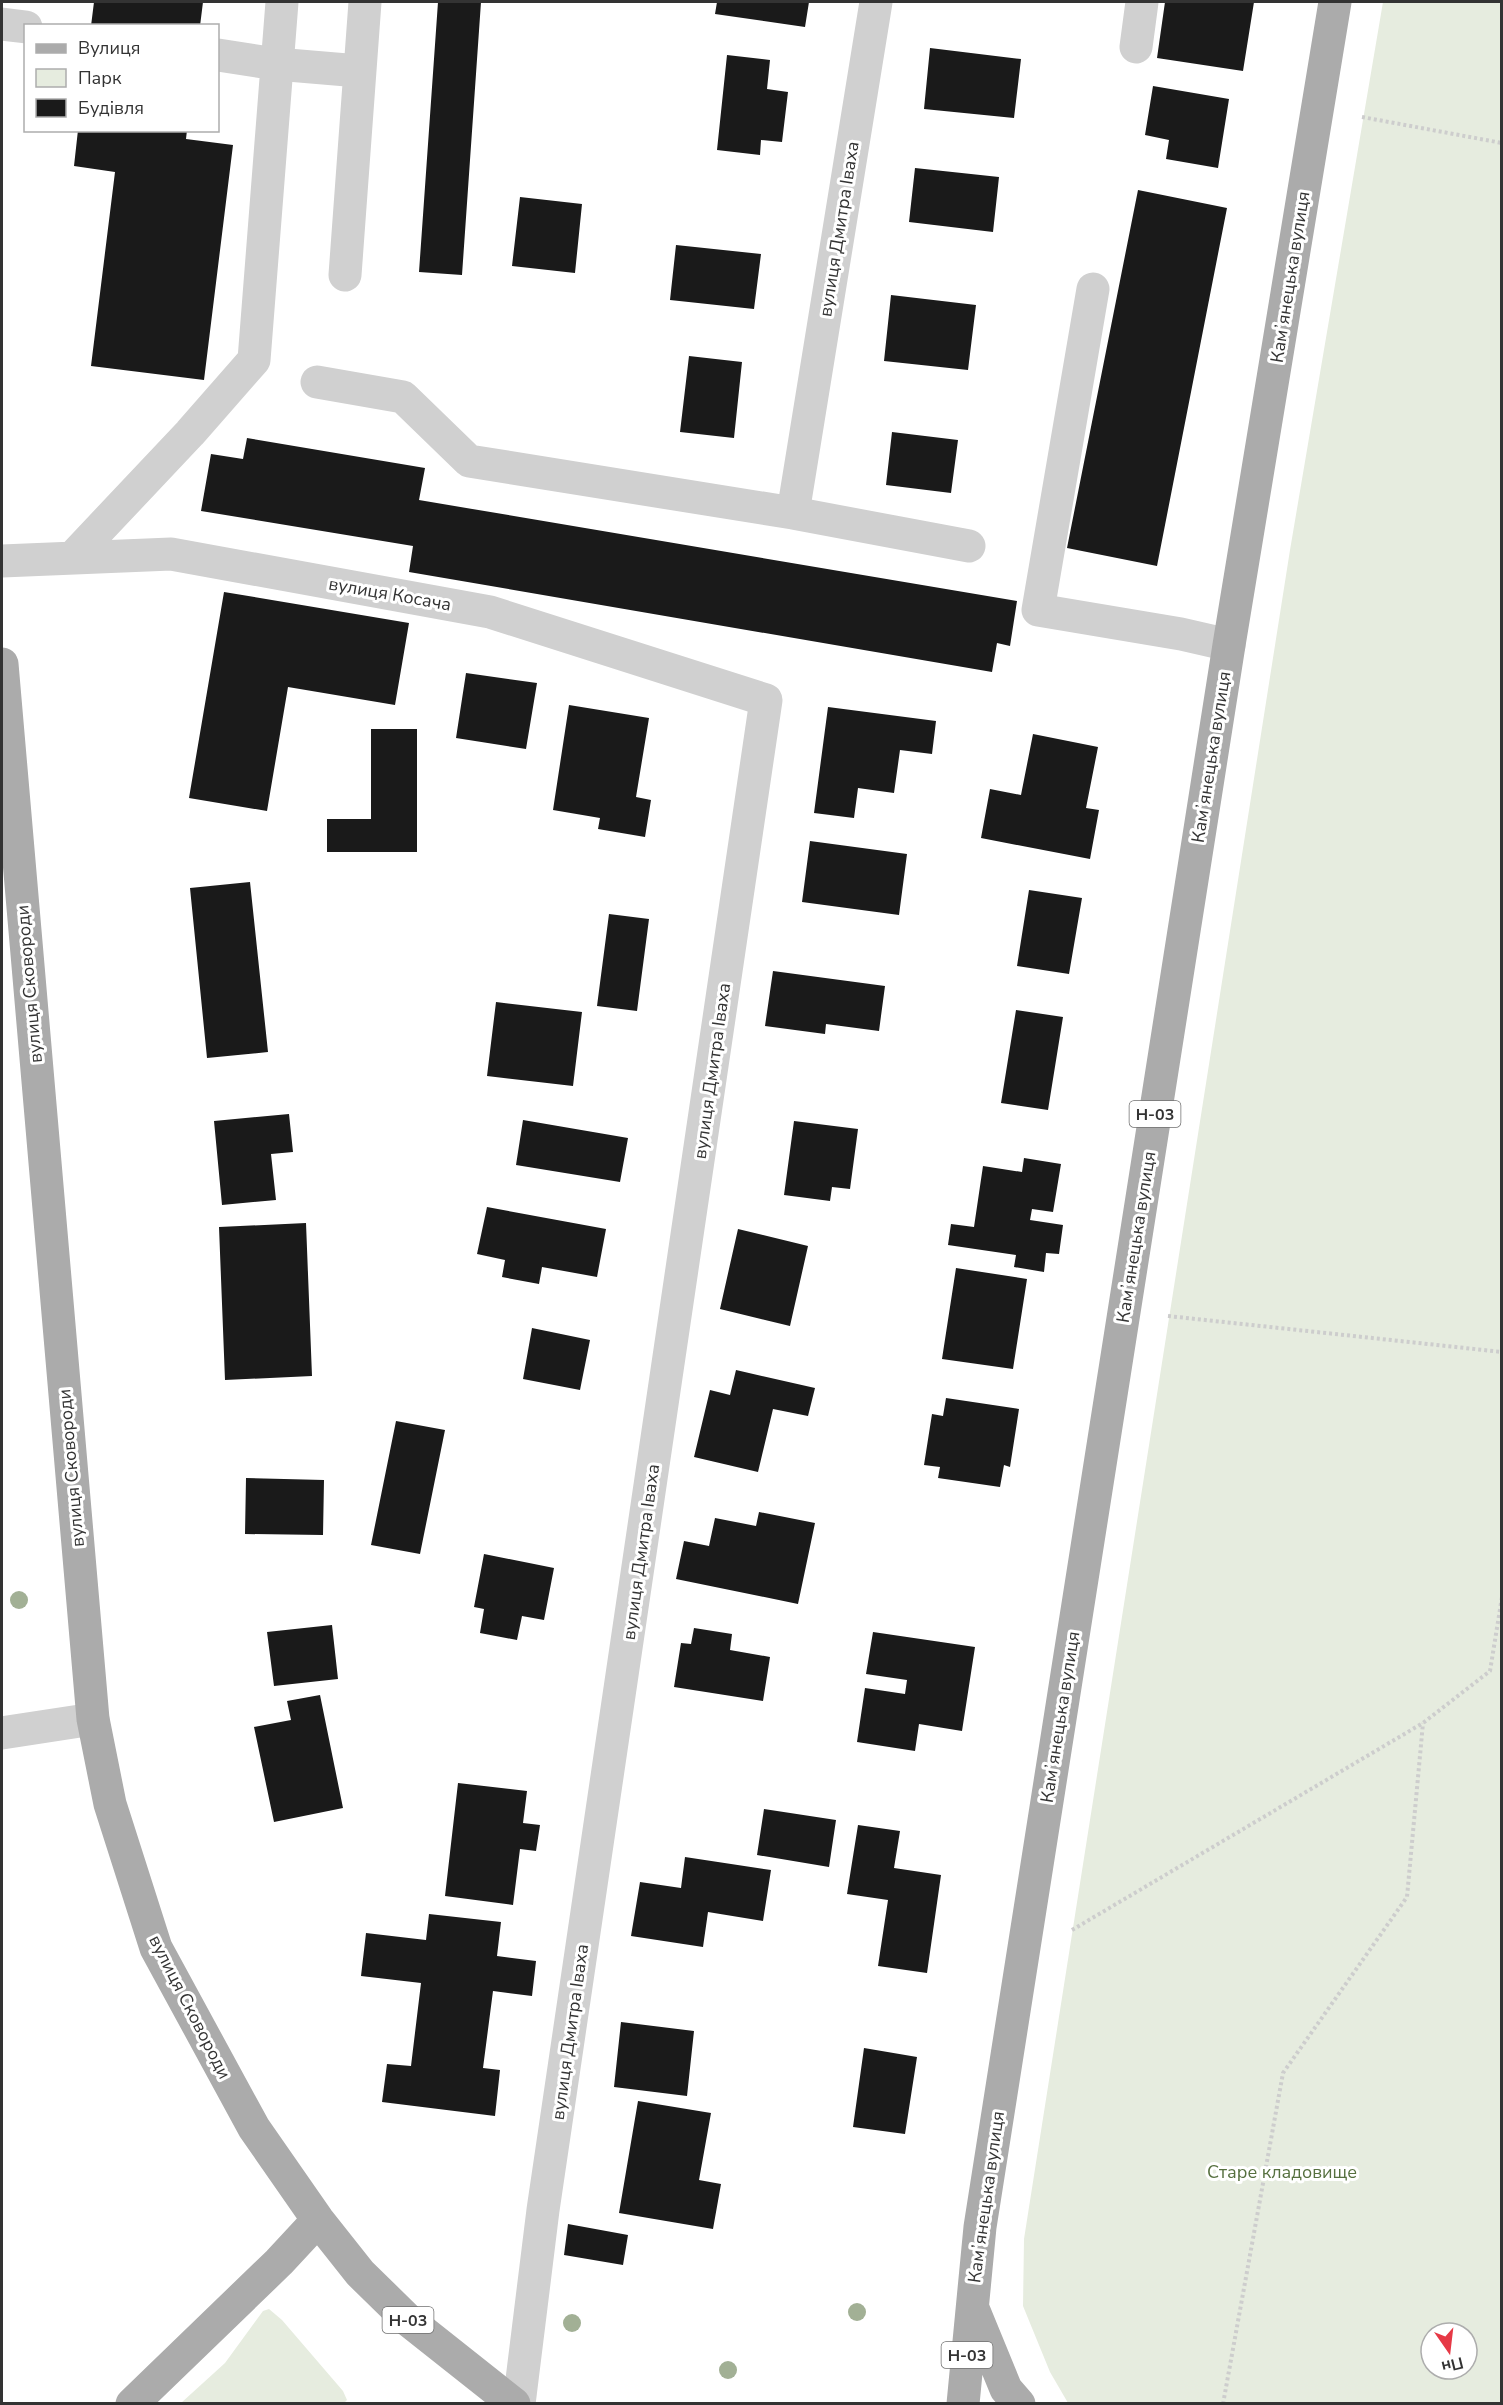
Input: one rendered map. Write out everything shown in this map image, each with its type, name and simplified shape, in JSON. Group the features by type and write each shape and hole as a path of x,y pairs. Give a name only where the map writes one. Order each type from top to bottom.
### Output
{"main road":[{"name":"Камʼянецька вулиця","path":"963,2403 982,2216 1229,645 1335,2"},
{"name":"вулиця Сковороди","path":"2,664 5,736 93,1719 110,1804 156,1948 254,2128 318,2220"},
{"path":"132,2403 279,2262 318,2220"},
{"name":"Н-03","path":"318,2220 360,2272 408,2320 514,2403"},
{"path":"972,2307 1006,2389 1019,2403"}],"street":[{"path":"73,557 190,433 254,360 282,2"},
{"path":"345,275 365,2"},
{"name":"вулиця Дмитра Іваха","path":"793,513 876,2"},
{"path":"1136,47 1142,2"},
{"path":"2,24 24,27"},
{"path":"219,55 276,64 359,71"},
{"path":"1093,289 1038,610 1181,634 1229,645"},
{"path":"317,382 403,397 470,461 793,513 969,546"},
{"name":"вулиця Косача","path":"2,561 171,554 490,612 766,700"},
{"name":"вулиця Дмитра Іваха","path":"519,2403 545,2198 766,700"},
{"path":"2,1733 93,1719"}],"path":[{"path":"1362,117 1502,143"},
{"path":"1168,1316 1502,1352"},
{"path":"1072,1930 1423,1723 1490,1671 1502,1596"},
{"path":"1223,2403 1283,2073 1407,1897 1423,1723"}],"green space":[{"name":"Старе кладовище","path":"1383,2 1501,2 1501,2403 1068,2403 1050,2372 1023,2306 1024,2239 1290,550"},
{"path":"269,2309 282,2320 343,2391 347,2400 344,2403 181,2403 225,2363 263,2311"}],"building":[{"path":"94,2 203,2 200,24 91,24"},
{"path":"438,2 481,2 462,275 419,272"},
{"path":"717,2 809,2 805,27 715,14"},
{"path":"1165,2 1254,2 1243,71 1157,58"},
{"path":"930,48 1021,59 1014,118 924,109"},
{"path":"727,55 770,60 767,89 788,92 782,142 761,140 760,155 717,150"},
{"path":"1153,86 1229,99 1218,168 1166,159 1169,140 1145,135"},
{"path":"78,132 187,132 186,139 233,145 204,380 91,366 115,172 74,166"},
{"path":"915,168 999,177 993,232 909,222"},
{"path":"1138,190 1227,208 1157,566 1067,548"},
{"path":"520,197 582,204 575,273 512,266"},
{"path":"676,245 761,254 754,309 670,300"},
{"path":"891,295 976,305 968,370 884,361"},
{"path":"689,356 742,362 734,438 680,432"},
{"path":"892,432 958,440 951,493 886,485"},
{"path":"247,438 425,468 419,500 1017,601 1010,646 997,643 992,672 409,572 413,546 201,511 211,454 243,459"},
{"path":"224,592 409,623 395,705 288,687 267,811 189,798"},
{"path":"466,673 537,683 526,749 456,738"},
{"path":"569,705 649,718 636,797 651,800 645,837 598,829 600,818 553,810"},
{"path":"828,707 936,721 932,754 900,750 894,793 858,788 854,818 814,813"},
{"path":"371,729 417,729 417,852 327,852 327,819 371,819"},
{"path":"1033,734 1098,747 1086,808 1099,810 1090,859 981,838 990,789 1021,795"},
{"path":"810,841 907,854 899,915 802,902"},
{"path":"250,882 268,1052 207,1058 190,888"},
{"path":"1029,890 1082,898 1069,974 1017,966"},
{"path":"609,914 649,919 637,1011 597,1006"},
{"path":"773,971 885,986 879,1031 826,1024 825,1034 765,1026"},
{"path":"496,1002 582,1012 573,1086 487,1076"},
{"path":"1016,1010 1063,1017 1048,1110 1001,1103"},
{"path":"289,1114 293,1152 271,1154 276,1200 222,1205 214,1121"},
{"path":"523,1120 628,1138 620,1182 516,1165"},
{"path":"794,1121 858,1129 850,1189 832,1187 830,1201 784,1195"},
{"path":"1024,1158 1061,1164 1053,1212 1032,1209 1030,1220 1063,1225 1059,1254 1046,1253 1044,1272 1014,1267 1016,1255 948,1245 951,1224 974,1227 983,1166 1022,1172"},
{"path":"487,1207 606,1229 597,1277 542,1267 539,1284 502,1277 505,1260 477,1254"},
{"path":"306,1223 312,1376 225,1380 219,1227"},
{"path":"738,1229 808,1246 790,1326 720,1309"},
{"path":"956,1268 1027,1279 1013,1369 942,1359"},
{"path":"532,1328 590,1340 580,1390 523,1379"},
{"path":"736,1370 815,1388 808,1416 773,1409 758,1472 694,1457 710,1390 730,1395"},
{"path":"946,1398 1019,1409 1010,1467 1004,1465 1000,1487 938,1478 940,1467 924,1465 932,1414 943,1416"},
{"path":"396,1421 445,1430 420,1554 371,1545"},
{"path":"246,1478 324,1480 323,1535 245,1534"},
{"path":"759,1512 815,1523 798,1604 676,1579 684,1541 709,1546 715,1518 756,1526"},
{"path":"484,1554 554,1568 544,1620 522,1616 517,1640 480,1633 484,1609 474,1607"},
{"path":"332,1625 338,1679 274,1686 267,1632"},
{"path":"694,1628 732,1634 730,1650 770,1657 763,1701 674,1687 681,1643 691,1644"},
{"path":"873,1632 975,1647 962,1731 919,1724 915,1751 857,1742 865,1688 905,1694 907,1680 866,1674"},
{"path":"320,1695 343,1808 274,1822 254,1727 291,1720 287,1701"},
{"path":"458,1783 527,1791 523,1823 540,1825 536,1851 520,1849 513,1905 445,1896"},
{"path":"764,1809 836,1820 829,1867 757,1855"},
{"path":"858,1825 900,1831 894,1868 941,1875 927,1973 878,1966 888,1900 847,1894"},
{"path":"685,1857 771,1870 763,1921 708,1912 703,1947 631,1936 640,1882 681,1888"},
{"path":"429,1914 501,1922 497,1956 536,1961 532,1996 493,1991 483,2068 500,2070 495,2116 382,2102 387,2064 411,2066 421,1983 361,1976 366,1933 426,1940"},
{"path":"621,2022 694,2031 687,2096 614,2087"},
{"path":"864,2048 917,2057 905,2134 853,2127"},
{"path":"638,2101 711,2113 699,2180 721,2184 713,2229 619,2213"},
{"path":"568,2224 628,2235 623,2265 564,2255"}]}
